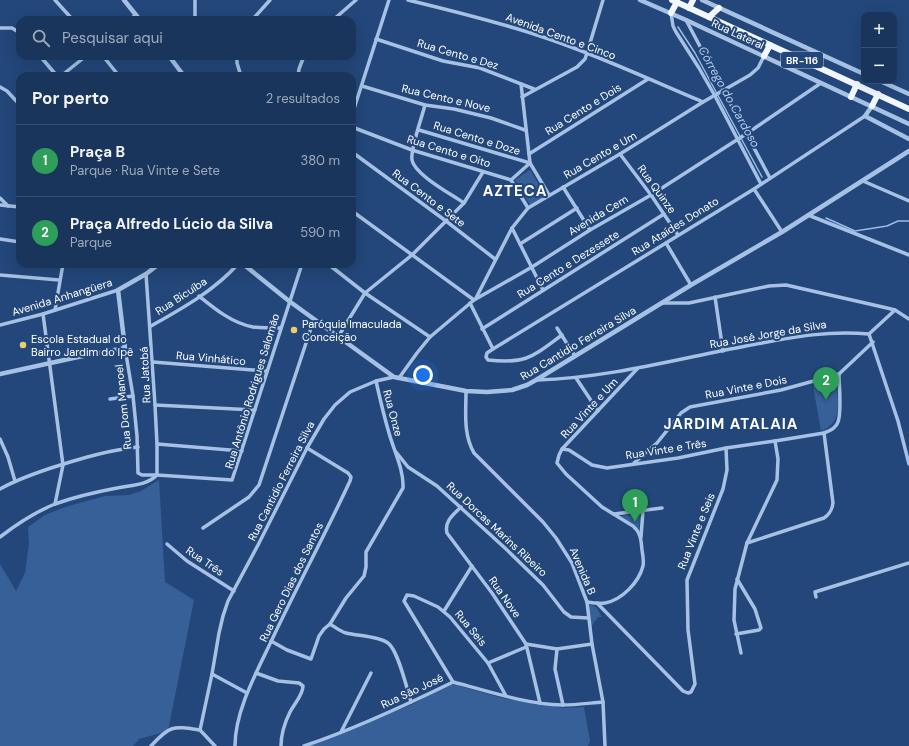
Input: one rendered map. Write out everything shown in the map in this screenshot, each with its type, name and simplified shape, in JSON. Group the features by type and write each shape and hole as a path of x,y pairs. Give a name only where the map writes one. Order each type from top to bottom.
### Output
{"highway":[{"path":"689,8 693,0"},
{"path":"671,13 675,1"},
{"name":"BR-116","path":"675,1 907,108"},
{"path":"709,17 719,8"},
{"path":"764,56 770,45"},
{"path":"851,97 857,84"},
{"path":"872,106 878,94"},
{"path":"907,108 909,101"}],"street":[{"path":"55,0 69,16"},
{"path":"124,0 136,15"},
{"path":"195,0 195,16"},
{"path":"256,16 270,0"},
{"path":"338,16 356,0"},
{"path":"356,103 388,0"},
{"name":"Avenida Cento e Cinco","path":"408,0 509,26 587,53 703,102"},
{"path":"522,97 534,89 580,65 587,53 603,0"},
{"name":"Rua Lateral","path":"641,0 909,124"},
{"path":"702,0 861,73"},
{"path":"671,13 673,26 676,32 715,96 761,184"},
{"path":"686,20 770,178"},
{"path":"0,28 12,28 16,30"},
{"name":"Rua Cento e Dez","path":"376,39 443,60 480,68 534,89"},
{"name":"Rua Cento e Um","path":"475,300 512,228 528,208 750,75 758,68 764,56"},
{"path":"43,60 54,72"},
{"path":"66,72 81,60"},
{"path":"106,60 116,72"},
{"path":"172,60 181,72"},
{"path":"237,60 240,72"},
{"path":"299,72 302,60"},
{"name":"Rua Cento e Dois","path":"529,154 648,79"},
{"name":"Avenida Cem","path":"397,378 430,337 470,303 650,195 737,140 821,83"},
{"path":"521,84 525,130 530,163 550,195"},
{"path":"887,84 909,94"},
{"name":"Rua Cento e Nove","path":"362,86 425,105 473,113 499,120 525,130"},
{"path":"0,87 7,91 16,101"},
{"path":"425,105 412,150 414,165 421,173 464,203"},
{"name":"Rua Ataídes Donato","path":"562,336 534,356 523,360 499,361 488,360 486,357 487,353 493,349 761,184 865,116 872,106"},
{"path":"865,116 909,139"},
{"name":"Rua Cento e Oito","path":"356,129 412,150 511,180"},
{"name":"Rua Cento e Doze","path":"419,130 530,163"},
{"name":"Rua Cantidio Ferreira Silva","path":"200,730 222,616 228,601 307,448 324,419 335,405 350,392 376,381 397,378 466,391 487,392 512,390 527,385 690,285 782,232 909,151"},
{"name":"Rua Quinze","path":"620,154 678,235"},
{"name":"Rua Cento e Sete","path":"356,155 446,221 495,260"},
{"path":"528,208 511,180 530,163"},
{"path":"338,337 365,293 412,255 464,203 483,172"},
{"path":"863,181 909,201"},
{"path":"563,187 590,230"},
{"path":"754,188 782,232"},
{"path":"0,198 9,206"},
{"path":"0,205 16,207"},
{"path":"520,244 577,208"},
{"path":"356,214 475,300"},
{"name":"Rua Cento e Dezessete","path":"482,329 664,214"},
{"path":"808,215 909,256"},
{"path":"512,228 544,290"},
{"path":"0,239 16,241"},
{"path":"666,243 690,285"},
{"path":"55,310 62,268"},
{"name":"Rua Jatobá","path":"150,268 148,273 156,405 157,475"},
{"name":"Avenida Anhangüera","path":"0,325 43,314 118,290 154,268"},
{"name":"Rua Bicuíba","path":"151,326 183,308 224,278 234,268"},
{"path":"247,268 338,337 397,378"},
{"name":"Rua Antônio Rodrigues Salomão","path":"139,474 231,480 234,478 266,371 301,268"},
{"path":"333,268 365,293 430,337"},
{"path":"0,275 60,280"},
{"path":"661,303 689,303 769,286 786,285 895,310 909,319"},
{"name":"Rua Dom Manoel","path":"118,290 133,396 139,474"},
{"path":"199,296 225,316 244,325 281,328"},
{"path":"715,297 723,351"},
{"path":"470,303 493,349"},
{"path":"895,310 870,334 898,421 909,464"},
{"path":"43,314 62,465 55,504"},
{"path":"203,528 249,497 259,485 314,319"},
{"path":"557,328 575,356"},
{"name":"Rua José Jorge da Silva","path":"536,380 576,378 638,368 819,333 848,332 870,334"},
{"name":"Rua Vinte e Dois","path":"633,464 657,443 681,413 690,407 781,390 839,374 873,342"},
{"path":"0,374 125,348"},
{"name":"Rua Vinhático","path":"153,362 266,371"},
{"name":"Rua Vinte e Um","path":"613,515 602,507 566,474 557,462 562,449 638,368"},
{"path":"747,543 824,518 832,509 833,503 830,474 824,433 836,426 840,416 839,374"},
{"path":"576,378 598,411"},
{"name":"Rua Onze","path":"271,642 311,659 319,636 330,624 346,598 364,576 366,567 366,552 403,488 403,483 376,381"},
{"name":"Avenida B","path":"466,391 465,421 470,447 474,453 543,522 556,538 572,563 587,602 592,644 603,702 605,746"},
{"path":"110,399 133,396"},
{"path":"156,405 254,410"},
{"name":"Rua Vinte e Três","path":"562,449 569,450 592,465 607,468 678,458 726,448 775,442 824,433"},
{"path":"0,439 8,457 15,480"},
{"path":"741,653 734,620 737,579 747,543 777,480 778,464 775,442"},
{"path":"157,444 242,451"},
{"path":"0,489 15,480 108,451 138,447"},
{"name":"Rua Gero Dias dos Santos","path":"235,746 235,738 247,693 289,603 320,544 351,477 348,473 307,448"},
{"name":"Rua Dorcas Marins Ribeiro","path":"394,448 408,467 437,486 543,585 564,612 571,617 588,618"},
{"name":"Rua Vinte e Seis","path":"597,603 683,691 688,693 691,692 695,684 688,630 687,580 723,489 727,470 726,448"},
{"path":"0,537 22,521 55,504 117,488 142,484 157,475"},
{"name":"Rua Nove","path":"461,507 448,521 446,529 447,533 492,593 526,646 540,703"},
{"path":"613,515 662,508"},
{"path":"587,602 605,603 614,600 629,589 635,581 643,567 641,538 643,510"},
{"path":"613,515 637,529 641,538"},
{"name":"Rua Três","path":"166,544 187,562 234,591"},
{"path":"816,597 815,592 909,563"},
{"path":"444,611 472,566"},
{"path":"736,634 759,630 761,628 755,609 737,579"},
{"name":"Rua Seis","path":"453,682 406,605 404,601 405,597 410,595 414,596 444,611 488,663 506,696"},
{"path":"330,624 346,633 369,637 388,643 398,658 411,702"},
{"path":"488,663 526,646 557,649 592,644"},
{"path":"557,649 555,669 563,705"},
{"path":"256,673 278,681 299,683 303,686 302,692 290,712 284,728 281,746"},
{"path":"341,732 371,673"},
{"path":"212,674 247,693"},
{"name":"Rua São José","path":"304,746 411,702 453,682 540,703 563,705 603,702"},
{"path":"151,746 168,729 177,727 200,730 215,746"}],"shaded area":[{"path":"530,170 545,195 530,205 515,180"},
{"path":"835,379 838,410 833,422 821,431 813,386"},
{"path":"159,480 165,582 194,600 168,731 139,739 133,746 0,746 0,564 16,591 25,573 29,544 28,527 45,515 65,507 105,496 129,495 141,491"},
{"path":"640,514 639,530 633,524 620,516"},
{"path":"591,605 596,607 602,617 598,617 591,627 589,607"},
{"path":"449,683 506,699 563,708 584,707 590,741 588,746 308,746 413,704"}],"waterway":[{"name":"Córrego do Cardoso","path":"678,27 695,53 762,177"},
{"name":"Córrego do Cardoso","path":"826,218 855,231 887,226 898,221 909,221"}],"place":[{"name":"Paróquia Imaculada Conceição","path":"294,330"},
{"name":"Escola Estadual do Bairro Jardim do Ipê","path":"23,345"},
{"name":"Praça Alfredo Lúcio da Silva","path":"826,400"},
{"name":"Praça B","path":"635,522"}],"district":[{"name":"AZTECA","path":"515,191"},
{"name":"JARDIM ATALAIA","path":"731,424"}]}
